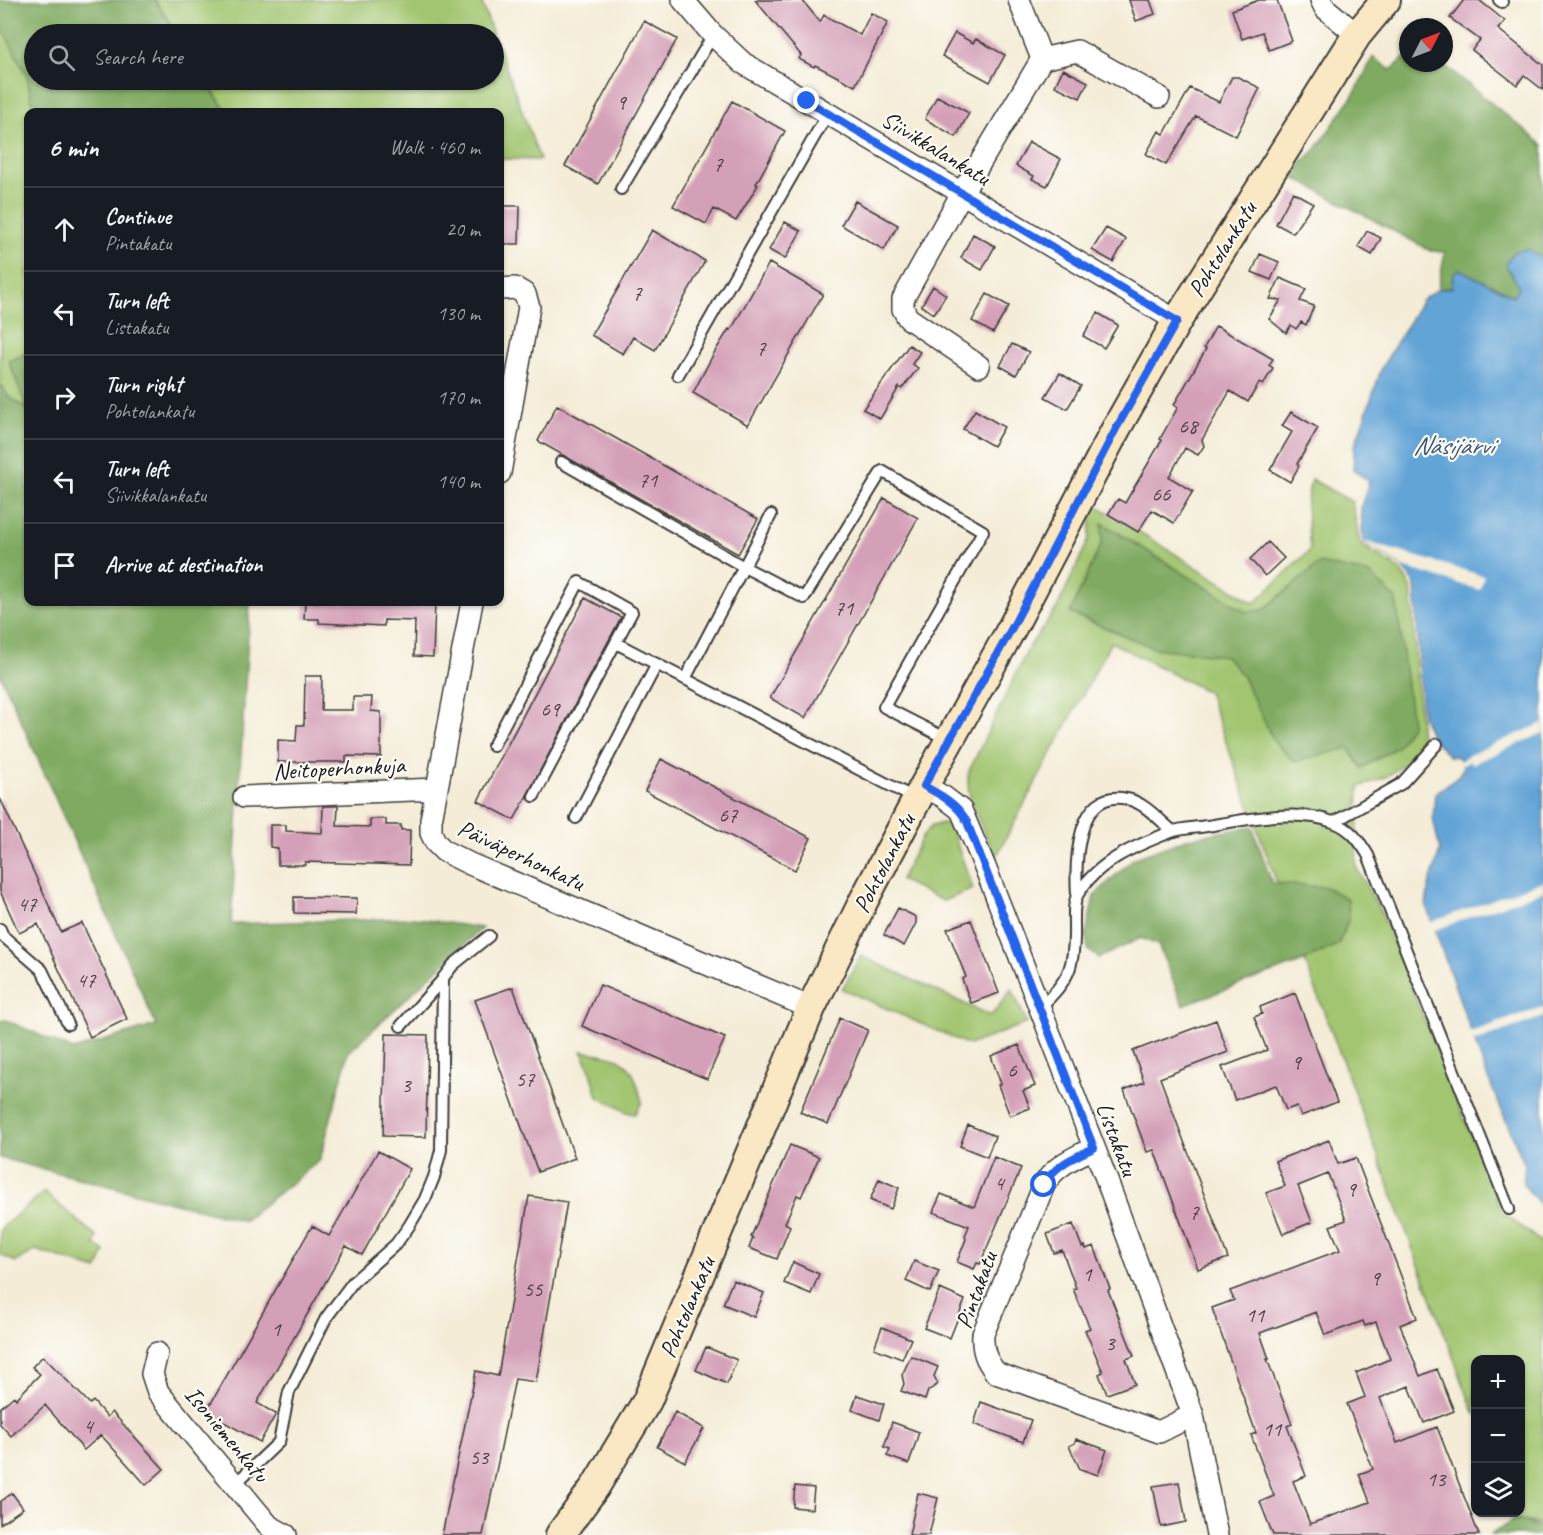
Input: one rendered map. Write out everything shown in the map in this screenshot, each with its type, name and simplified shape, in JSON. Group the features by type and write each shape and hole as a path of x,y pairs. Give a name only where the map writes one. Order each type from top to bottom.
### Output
{"main road":[{"name":"Pohtolankatu","path":"560,1535 595,1488 647,1401 811,1008 920,792 1013,626 1117,427 1177,321 1357,35 1386,0"}],"street":[{"name":"Siivikkalankatu","path":"684,0 713,35 743,63 1177,321"},
{"path":"1019,0 1042,59"},
{"path":"1321,0 1325,8 1357,35"},
{"path":"979,366 908,318 903,309 903,299 962,193 1042,59 1077,51 1159,97"},
{"path":"504,289 515,288 525,294 529,307 504,450"},
{"name":"Päiväperhonkatu","path":"471,606 436,789 431,833 444,851 484,871 811,1008"},
{"name":"Neitoperhonkuja","path":"244,798 436,789"},
{"name":"Listakatu","path":"920,792 944,797 961,810 1094,1148 1193,1415 1217,1535"},
{"name":"Pintakatu","path":"1094,1148 1070,1159 1050,1174 1044,1185 982,1334 982,1347 986,1359 996,1373 1159,1432 1193,1415"},
{"name":"Isoniemenkatu","path":"158,1353 152,1374 158,1392 269,1526 286,1535"}],"lane":[{"path":"621,189 713,35"},
{"path":"678,375 828,113"},
{"path":"561,462 744,567 804,598 882,471 983,531 884,707 949,740"},
{"path":"685,679 771,515"},
{"path":"493,746 579,582 632,612 534,795"},
{"path":"616,643 685,679 920,792"},
{"path":"576,818 657,664"},
{"path":"1334,822 1401,784 1437,744"},
{"path":"1039,1008 1060,987 1074,954 1074,912 1077,895 1075,868 1083,825 1094,807 1103,801 1115,798 1129,799 1173,831"},
{"path":"1077,895 1098,869 1124,853 1173,831 1248,819 1311,816 1334,822 1358,838 1368,855 1509,1209"},
{"path":"0,929 3,936 42,970 68,1024"},
{"path":"401,1026 453,965 489,936"},
{"path":"235,1484 279,1442 289,1392 326,1318 353,1282 396,1244 425,1199 441,1150 443,978"}],"green space":[{"path":"0,0 155,0 171,24 24,24 24,70 0,24"},
{"path":"155,0 481,0 489,24 171,24"},
{"path":"0,24 24,70 24,90 30,90 33,108 24,108 24,355 9,361 24,400 24,408 8,396 0,384"},
{"path":"1373,57 1391,70 1399,63 1399,72 1453,72 1543,145 1543,259 1528,249 1519,288 1513,296 1491,284 1438,289 1445,252 1431,251 1289,175 1316,149 1356,91"},
{"path":"504,62 540,160 504,159 504,108 224,108 212,90 504,90"},
{"path":"30,90 212,90 224,108 33,108"},
{"path":"24,355 24,400 9,361"},
{"path":"0,384 8,396 24,407 24,606 250,606 231,924 413,918 482,928 348,1053 320,1160 244,1221 0,1158 0,1021 6,1020 73,1050 156,1025 0,674"},
{"path":"1311,479 1352,502 1360,544 1400,570 1411,587 1421,740 1413,757 1386,777 1359,787 1356,867 1382,914 1502,1212 1541,1242 1543,1254 1543,1481 1541,1497 1543,1525 1514,1517 1525,1517 1525,1355 1471,1355 1471,1404 1308,969 1208,692 1111,642 996,857 976,815 969,792 969,771 1029,647 1057,608 1089,539 1093,503 1254,603 1310,550 1306,506"},
{"path":"1102,523 1246,612 1263,610 1320,563 1370,574 1396,599 1412,724 1397,747 1362,768 1348,748 1295,762 1275,743 1242,675 1225,656 1154,648 1070,613 1102,542"},
{"path":"947,824 952,830 973,889 943,901 900,880 924,834 932,826"},
{"path":"1252,826 1272,883 1325,887 1348,899 1349,918 1339,944 1301,962 1183,1005 1158,945 1141,938 1099,958 1088,950 1086,935 1094,896 1133,859 1189,838"},
{"path":"861,956 991,1016 1012,989 1027,1023 969,1045 842,989"},
{"path":"582,1051 617,1059 630,1068 642,1102 635,1114 598,1097"},
{"path":"44,1192 97,1237 94,1244 105,1252 97,1270 36,1250 16,1262 0,1255 0,1229"},
{"path":"1515,1519 1543,1528 1543,1535 1490,1535"}],"water":[{"name":"Näsijärvi","path":"1528,249 1543,259 1543,1208 1523,1184 1525,1165 1487,1076 1426,906 1429,886 1440,851 1433,818 1435,793 1457,778 1463,768 1459,757 1449,756 1431,737 1422,716 1415,584 1403,567 1363,541 1361,507 1369,481 1353,470 1354,448 1382,367 1422,300 1438,289 1452,288 1453,274 1459,269 1513,296 1519,287 1506,265 1513,252"}],"pier":[{"path":"1363,541 1484,576 1480,590 1403,567"},
{"path":"1543,723 1543,733 1472,764 1471,761 1459,767 1458,762 1469,755"},
{"path":"1543,881 1543,891 1432,931 1429,923"},
{"path":"1543,1007 1543,1017 1472,1042 1468,1033"}],"building":[{"path":"755,0 802,0 820,22 824,15 860,35 871,13 888,22 855,86 799,59 801,55"},
{"path":"1129,0 1150,0 1155,14 1136,21"},
{"path":"1259,0 1277,0 1292,41 1269,50 1262,32 1242,39 1232,10"},
{"path":"1464,0 1479,0 1505,21 1498,29 1543,65 1543,90 1524,75 1517,85 1472,50 1480,40 1450,18"},
{"path":"644,21 677,39 598,184 565,166"},
{"path":"955,33 973,43 976,39 1005,55 990,82 942,56"},
{"path":"1063,69 1088,82 1080,98 1055,86"},
{"path":"1232,77 1238,77 1260,88 1236,136 1196,116 1166,165 1146,154 1159,131 1164,134 1190,88 1219,102"},
{"path":"937,96 969,113 956,137 925,119"},
{"path":"732,101 785,131 756,184 758,185 736,221 714,209 706,224 673,206"},
{"path":"1029,142 1061,159 1047,186 1032,179 1034,176 1016,166"},
{"path":"1293,192 1313,203 1293,233 1276,224"},
{"path":"855,201 898,225 884,250 841,225"},
{"path":"504,206 520,206 519,244 504,244"},
{"path":"785,222 801,231 785,259 769,250"},
{"path":"1106,228 1126,239 1113,262 1092,250"},
{"path":"652,230 705,261 655,350 633,337 623,354 591,335"},
{"path":"1367,231 1381,238 1372,255 1358,247"},
{"path":"973,234 995,246 982,270 961,258"},
{"path":"1260,254 1279,262 1271,280 1252,272"},
{"path":"769,263 823,294 748,425 693,393 714,353 729,329 731,330"},
{"path":"1280,278 1306,289 1300,301 1314,306 1306,325 1301,322 1296,329 1291,325 1286,333 1269,319 1281,300 1270,299"},
{"path":"933,286 946,295 934,314 921,306"},
{"path":"987,294 1009,306 993,333 972,321"},
{"path":"1098,313 1118,325 1104,348 1083,336"},
{"path":"1216,326 1273,359 1269,365 1273,368 1263,385 1259,383 1248,402 1230,391 1202,440 1204,446 1198,455 1185,448 1169,477 1193,491 1174,523 1152,510 1138,532 1108,514 1118,499 1125,503 1162,440 1160,439 1178,407 1174,405 1206,349 1204,348"},
{"path":"1012,344 1029,352 1016,375 1000,366"},
{"path":"909,345 920,352 912,364 918,368 902,389 899,387 880,419 863,409"},
{"path":"1060,373 1081,386 1067,409 1045,397"},
{"path":"557,405 758,519 738,554 538,441"},
{"path":"975,410 1004,427 993,446 963,429"},
{"path":"1291,412 1318,428 1297,464 1299,466 1290,482 1270,470 1292,432 1282,426"},
{"path":"884,498 918,518 805,718 770,698"},
{"path":"1268,542 1284,558 1265,576 1250,559"},
{"path":"585,598 621,617 514,820 478,801"},
{"path":"305,606 435,606 433,657 414,656 415,621 384,620 384,626 319,623 319,619 304,619"},
{"path":"305,676 322,676 321,710 353,710 353,697 372,697 371,711 381,712 381,757 346,756 346,762 278,762 278,740 296,741 297,725 304,725"},
{"path":"661,759 811,838 795,870 645,791"},
{"path":"0,798 61,932 82,923 127,1019 90,1037 38,924 19,933 0,891"},
{"path":"323,806 338,806 337,826 370,827 370,819 386,819 386,825 401,825 401,830 410,830 409,865 305,862 305,865 278,865 278,848 270,847 270,825 286,825 286,831 322,833"},
{"path":"294,897 357,898 356,914 294,913"},
{"path":"898,908 916,917 916,923 904,946 884,935"},
{"path":"971,920 999,993 971,1003 962,979 966,977 947,929"},
{"path":"600,985 725,1038 707,1079 582,1026"},
{"path":"513,987 575,1158 538,1172 475,1000"},
{"path":"1295,993 1337,1102 1301,1116 1297,1106 1286,1110 1276,1085 1235,1100 1222,1067 1267,1050 1254,1017 1262,1014 1260,1007"},
{"path":"840,1018 868,1030 828,1124 800,1112"},
{"path":"1216,1020 1228,1052 1160,1078 1228,1258 1198,1269 1154,1150 1147,1152 1124,1090 1144,1082 1133,1051"},
{"path":"386,1034 428,1035 426,1137 383,1136"},
{"path":"1019,1045 1035,1086 1023,1091 1030,1108 1010,1116 998,1085 1001,1084 991,1056"},
{"path":"968,1125 995,1136 987,1157 960,1146"},
{"path":"1329,1140 1338,1164 1356,1158 1417,1318 1400,1325 1420,1376 1437,1369 1454,1411 1424,1423 1409,1386 1380,1398 1397,1443 1437,1427 1479,1535 1273,1535 1260,1502 1274,1496 1251,1435 1256,1433 1212,1308 1234,1300 1230,1291 1340,1250 1330,1226 1346,1220 1328,1174 1298,1186 1312,1222 1283,1234 1266,1193 1285,1186 1275,1161","holes":["1316,1312 1325,1335 1363,1321 1365,1326 1376,1322 1390,1359 1356,1373 1365,1397 1347,1404 1373,1469 1359,1474 1370,1502 1310,1524 1293,1481 1306,1476 1287,1426 1292,1424 1267,1359 1269,1359 1260,1333"]},
{"path":"790,1145 819,1157 801,1197 797,1195 785,1223 790,1226 777,1259 749,1248 753,1238 751,1237"},
{"path":"378,1151 410,1169 362,1255 346,1246 257,1403 276,1414 260,1442 206,1412 312,1226 329,1236"},
{"path":"994,1157 1021,1168 980,1264 977,1263 974,1269 957,1262 969,1226 933,1212 941,1194 974,1207"},
{"path":"879,1179 899,1188 891,1209 870,1200"},
{"path":"529,1196 567,1202 536,1382 515,1379 483,1535 442,1535 476,1371 498,1376"},
{"path":"1073,1224 1082,1247 1085,1246 1086,1249 1094,1246 1110,1289 1108,1290 1134,1356 1126,1359 1135,1384 1107,1394 1099,1374 1103,1372 1085,1330 1090,1328 1073,1289 1076,1288 1062,1250 1054,1253 1047,1234"},
{"path":"914,1261 939,1271 930,1292 906,1281"},
{"path":"793,1262 819,1274 811,1294 784,1283"},
{"path":"733,1280 764,1293 754,1317 723,1304"},
{"path":"940,1289 965,1300 950,1338 924,1328"},
{"path":"882,1327 911,1339 902,1359 874,1348"},
{"path":"706,1347 737,1360 727,1384 696,1370"},
{"path":"43,1356 90,1404 93,1401 107,1417 112,1412 164,1469 146,1485 101,1435 84,1450 45,1405 11,1436 0,1424 0,1408 14,1396 16,1399 40,1374 32,1367"},
{"path":"911,1356 938,1367 934,1376 938,1384 928,1391 925,1400 901,1391 904,1384 902,1375"},
{"path":"857,1395 884,1404 879,1420 852,1410"},
{"path":"981,1402 1031,1420 1023,1442 974,1424"},
{"path":"675,1412 704,1428 685,1462 657,1447"},
{"path":"892,1422 919,1432 909,1464 887,1456 890,1449 884,1447"},
{"path":"1076,1439 1107,1450 1098,1475 1080,1469 1069,1446 1075,1443"},
{"path":"1179,1482 1186,1522 1161,1527 1153,1486"},
{"path":"795,1486 814,1488 812,1509 793,1507"},
{"path":"12,1493 23,1508 0,1524 0,1502"},
{"path":"918,1493 938,1498 929,1535 909,1535"}],"route":[{"path":"807,101 1177,321 1117,427 1013,626 924,786 961,810 967,822 1094,1148 1070,1159 1050,1174 1044,1185"}]}
